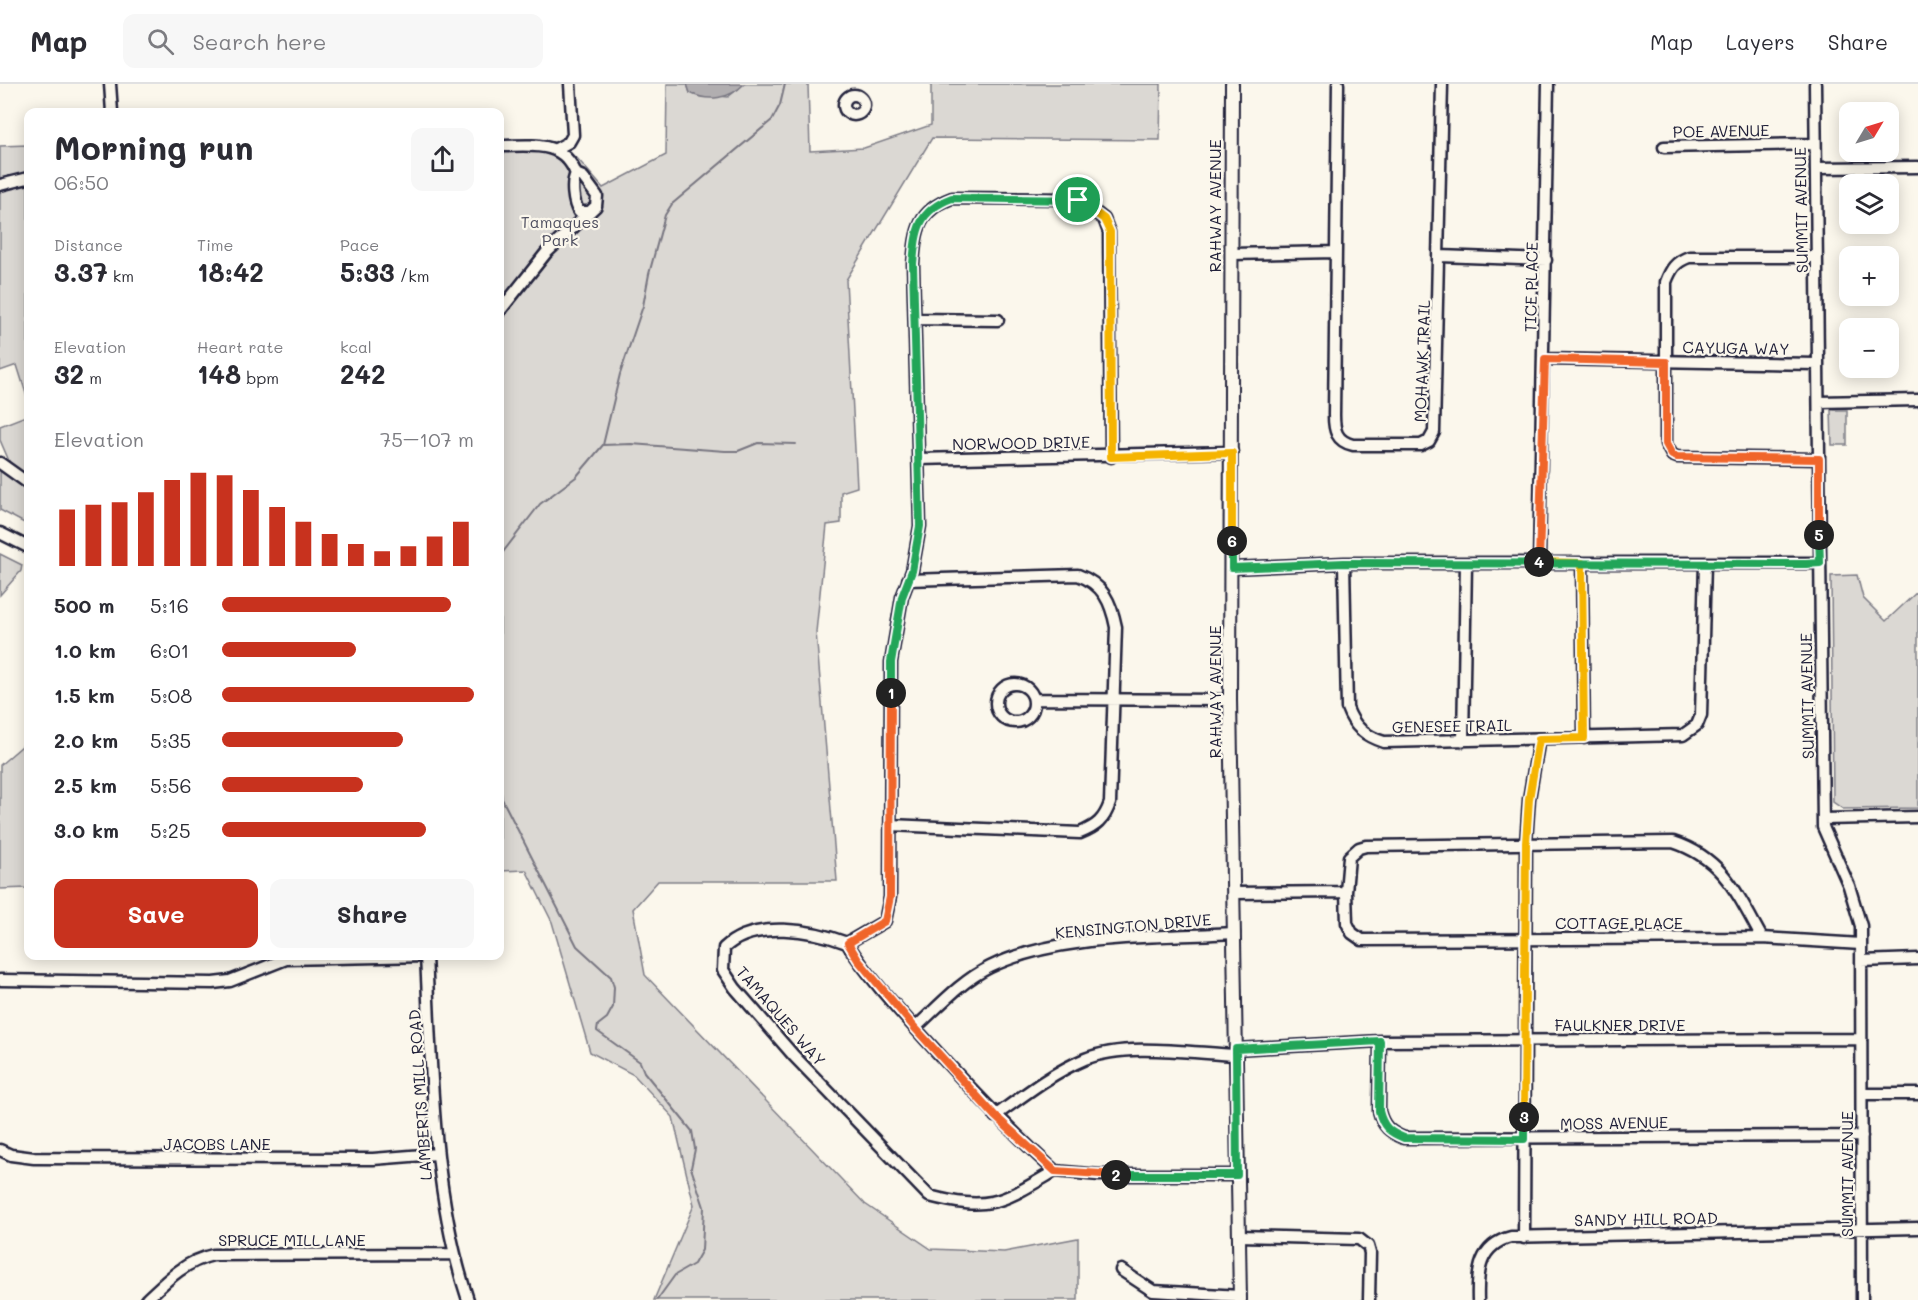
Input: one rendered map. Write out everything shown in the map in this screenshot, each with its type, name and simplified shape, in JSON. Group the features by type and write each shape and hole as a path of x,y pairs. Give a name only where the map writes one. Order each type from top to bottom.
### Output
{"street":[{"path":"110,84 112,108"},
{"path":"556,149 569,142 573,135 570,84"},
{"name":"RAHWAY AVENUE","path":"1232,84 1230,700 1240,1298"},
{"name":"MOHAWK TRAIL","path":"1338,84 1334,430 1344,443 1353,445 1421,445 1429,441 1434,432 1440,256 1442,84"},
{"name":"TICE PLACE","path":"1539,562 1545,359 1548,84"},
{"name":"SUMMIT AVENUE","path":"1815,84 1823,819 1826,838 1857,907 1861,944 1862,1300"},
{"name":"POE AVENUE","path":"1664,147 1815,144"},
{"path":"504,146 544,146 556,149 570,161 576,174 583,177 598,198 596,206 587,212 528,273 504,306"},
{"path":"1816,168 1918,167"},
{"path":"576,174 573,180 576,207 579,212 587,212"},
{"path":"0,185 24,179"},
{"path":"1111,457 1110,232 1104,219 1092,208 1078,200 1061,198 952,198 939,203 926,214 916,230 913,264 920,526 902,597 891,662 890,897 885,921 848,943 858,960 915,1028 995,1116 1055,1171 1100,1175 1237,1175"},
{"path":"1232,254 1335,252"},
{"path":"1440,256 1546,260"},
{"path":"1817,257 1689,257 1679,261 1670,270 1666,282 1666,444 1672,455 1688,458 1819,459"},
{"path":"915,319 998,321"},
{"name":"CAYUGA WAY","path":"1545,359 1818,364"},
{"path":"1819,402 1918,400"},
{"name":"NORWOOD DRIVE","path":"918,459 1232,453"},
{"path":"0,463 24,480"},
{"path":"0,533 24,545"},
{"path":"1232,568 1344,563 1820,563"},
{"name":"GENESEE TRAIL","path":"1344,563 1347,708 1352,721 1362,732 1384,742 1683,735 1697,725 1702,699 1705,563"},
{"path":"1463,741 1466,563"},
{"path":"1582,563 1584,738"},
{"path":"890,825 1080,833 1095,827 1104,817 1110,803 1116,627 1112,607 1093,580 1078,575 908,579"},
{"path":"1034,699 1230,700"},
{"path":"1524,1238 1526,843 1529,799 1539,739"},
{"path":"1823,819 1918,818"},
{"name":"COTTAGE PLACE","path":"1761,938 1736,892 1719,869 1691,848 1673,843 1526,843 1359,848 1349,857 1347,863 1347,923 1352,933 1362,940 1761,938 1861,944"},
{"path":"1234,893 1346,892"},
{"name":"TAMAQUES WAY","path":"848,943 807,933 761,931 733,939 724,948 723,970 735,988 794,1056 929,1196 946,1200 993,1204 1006,1200 1055,1171"},
{"name":"KENSINGTON DRIVE","path":"915,1028 960,986 989,967 1029,952 1086,942 1234,933"},
{"path":"1861,960 1918,959"},
{"path":"0,980 213,983 230,981 283,960"},
{"name":"LAMBERTS MILL ROAD","path":"426,960 436,1154 453,1254 468,1300"},
{"name":"FAULKNER DRIVE","path":"995,1116 1049,1078 1086,1058 1125,1050 1236,1052 1380,1041 1861,1040"},
{"name":"MOSS AVENUE","path":"1380,1041 1379,1111 1382,1121 1389,1132 1413,1140 1862,1136"},
{"path":"1862,1094 1918,1094"},
{"name":"JACOBS LANE","path":"0,1150 11,1155 45,1158 374,1159 436,1154"},
{"name":"SANDY HILL ROAD","path":"1478,1300 1479,1263 1487,1252 1502,1239 1918,1228"},
{"path":"1239,1236 1359,1239 1368,1246 1370,1253 1369,1300"},
{"name":"SPRUCE MILL LANE","path":"146,1300 179,1269 200,1258 213,1255 453,1254"},
{"path":"1121,1270 1153,1291 1240,1298"}],"green space":[{"name":"Tamaques Park","path":"667,84 687,84 690,93 728,97 744,84 808,84 810,151 864,148 931,125 931,84 1161,84 1160,140 932,138 846,280 857,487 841,492 841,523 827,525 816,632 837,881 658,881 633,909 645,975 865,1204 931,1249 1004,1252 1078,1238 1078,1300 654,1300 694,1205 673,1117 634,1075 590,1052 552,922 526,870 504,871 504,140 556,149 577,158 603,188 666,155"},
{"path":"24,145 24,387 17,365 0,371 0,146"},
{"path":"1831,410 1847,410 1847,445 1832,445"},
{"path":"24,417 24,523 0,510 0,463 19,484 0,440 0,426"},
{"path":"0,554 22,565 21,571 0,595"},
{"path":"1857,575 1863,598 1886,621 1918,591 1918,808 1843,809 1833,802 1831,576"},
{"path":"24,744 24,888 0,889 0,765"}],"shaded area":[{"path":"687,84 744,84 726,96 704,98 690,93"}],"waterway":[{"path":"504,551 540,504 576,477 603,445 620,374 643,306 665,215 672,204 772,120 780,105 785,84"},
{"path":"603,445 631,444 738,451 758,443 796,444"},
{"path":"504,803 577,946 611,977 614,987 613,1007 607,1018 598,1025 597,1031 640,1062 644,1072 692,1131 695,1149 691,1168 704,1207 702,1250 694,1264 675,1275 657,1300"}],"route":[{"path":"1078,200 952,198 939,203 926,214 916,230 913,264 920,526 912,571 902,597 891,662 890,897 885,921 848,943 858,960 915,1028 995,1116 1055,1171 1100,1175 1237,1175 1236,1049 1380,1041 1379,1111 1389,1132 1413,1140 1524,1139 1526,843 1529,799 1539,739 1584,738 1582,563 1539,562 1545,359 1666,362 1666,444 1672,455 1677,457 1819,459 1820,563 1539,562 1344,563 1232,568 1232,453 1111,457 1110,232 1104,219 1092,208 1078,200"}]}
